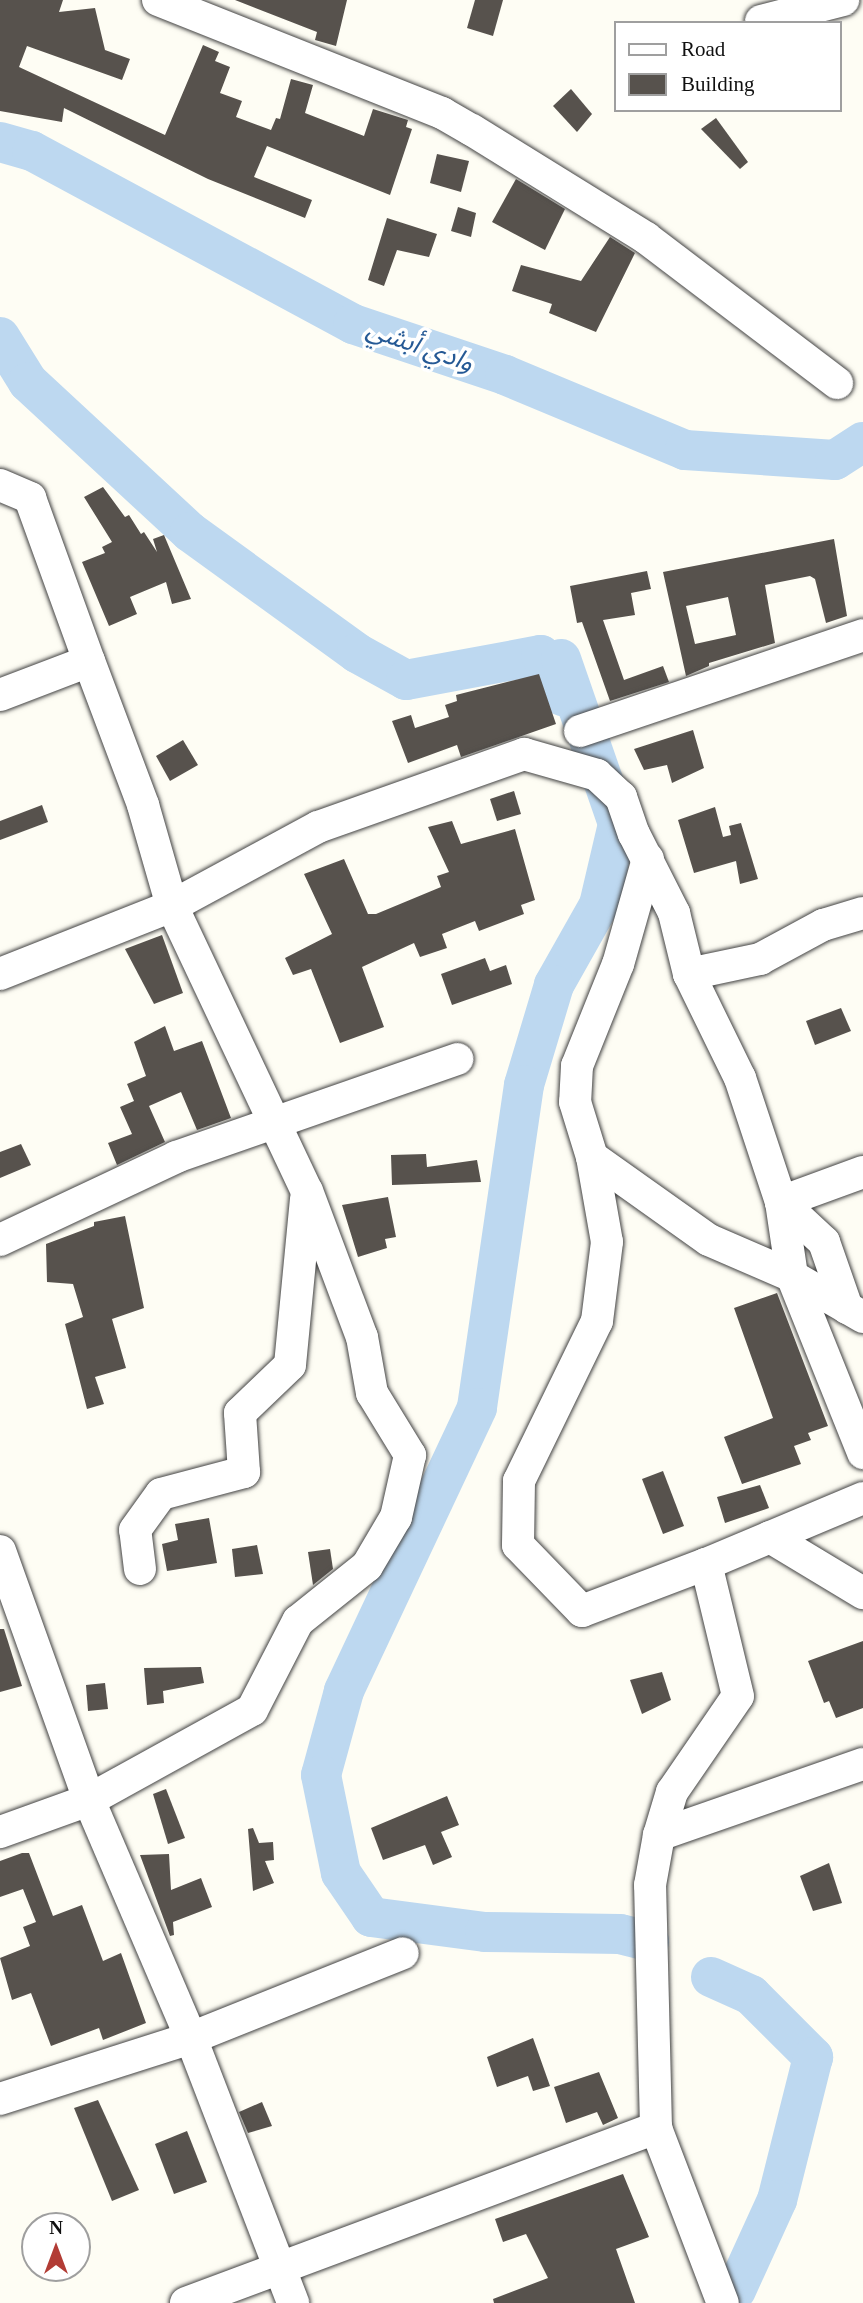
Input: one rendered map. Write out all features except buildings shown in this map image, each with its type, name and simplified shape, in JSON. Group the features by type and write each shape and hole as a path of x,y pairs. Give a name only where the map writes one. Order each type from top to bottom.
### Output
{"street":[{"path":"158,0 347,74 472,130 646,238 837,383"},
{"path":"761,21 843,0"},
{"path":"0,485 30,498 142,805 172,906 307,1191 362,1337 372,1393 410,1455 396,1517 366,1566 298,1621 252,1710 89,1800 0,1832"},
{"path":"580,732 863,635"},
{"path":"0,695 89,661"},
{"path":"0,974 172,906 318,827 524,754 597,775 621,797 634,834 674,913 689,974 740,1078 781,1202 792,1276 862,1449"},
{"path":"648,859 618,964 577,1066 575,1102 592,1157 607,1242 597,1321 519,1481 518,1545 582,1611 706,1564 863,1498"},
{"path":"689,974 760,959 823,925 863,913"},
{"path":"0,1240 176,1157 457,1059"},
{"path":"592,1157 709,1240 792,1276 855,1313"},
{"path":"781,1202 863,1172"},
{"path":"140,1569 135,1530 161,1494 244,1472 240,1413 290,1365 307,1191"},
{"path":"781,1202 824,1242 855,1313"},
{"path":"770,1537 863,1593"},
{"path":"0,1551 89,1800 191,2038 293,2303"},
{"path":"706,1564 738,1696 672,1792 659,1835 650,1885 656,2128 723,2303"},
{"path":"659,1835 863,1764"},
{"path":"0,2099 191,2038 403,1952"},
{"path":"186,2303 656,2128"}],"waterway":[{"name":"وادي أبشي","path":"0,142 32,151 353,324 505,375 685,450 835,460 863,442"},
{"path":"0,337 28,382 190,532 357,653 406,680 541,655 563,696"},
{"path":"561,659 618,824 599,905 554,985 524,1085 477,1408 344,1691 321,1775 341,1873 371,1917 485,1932 620,1934 649,1941"},
{"path":"711,1977 751,1995 813,2057 777,2200 736,2290"}]}
